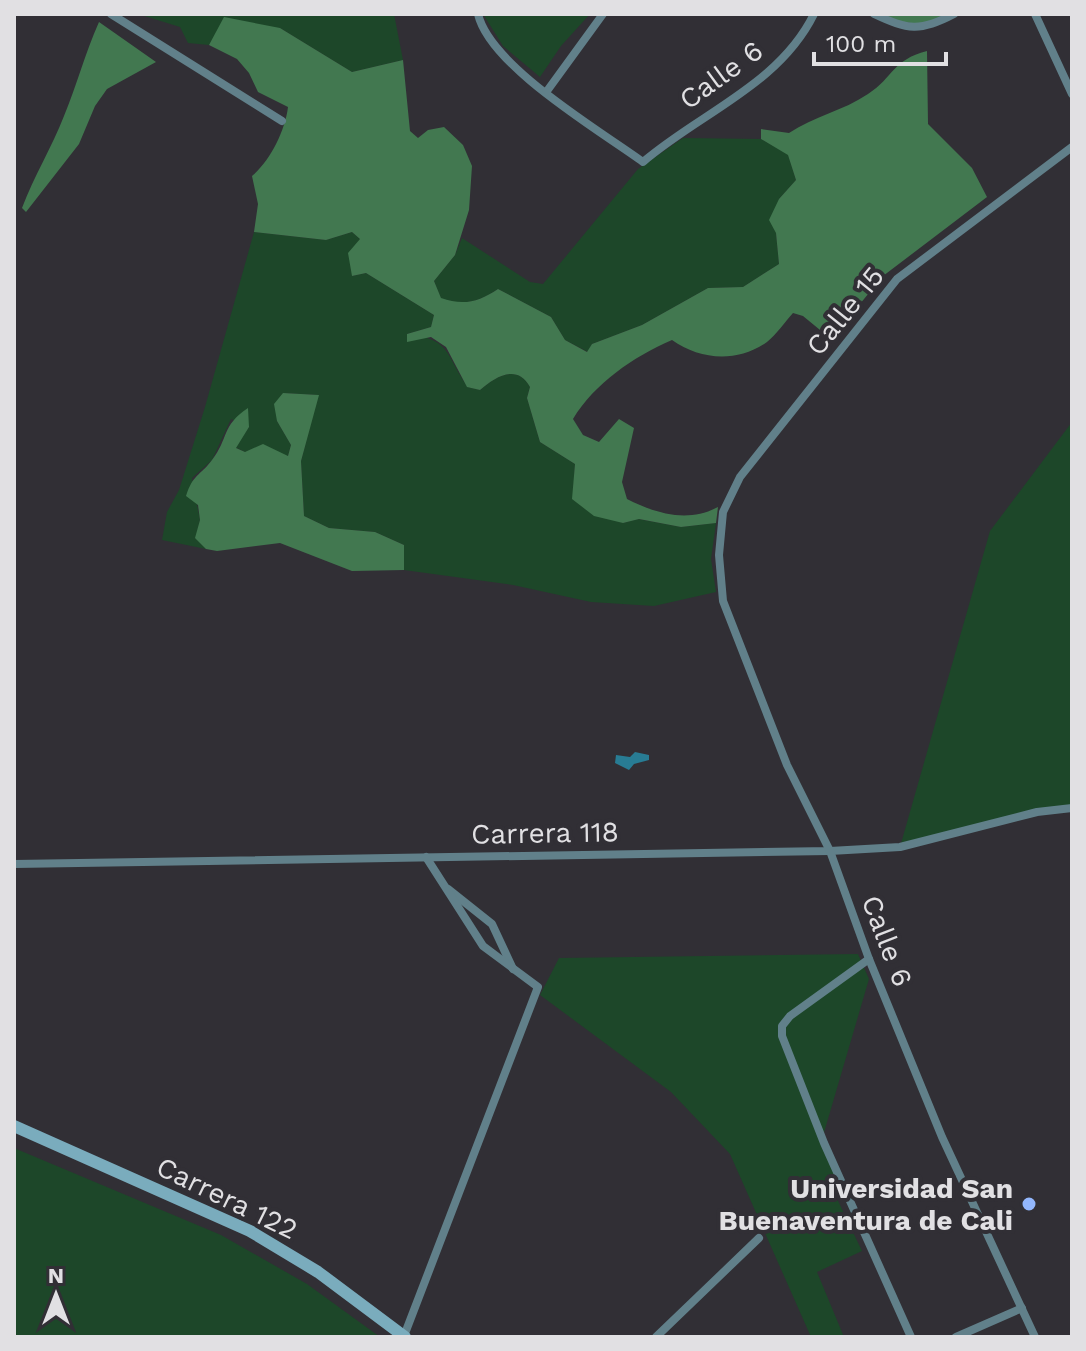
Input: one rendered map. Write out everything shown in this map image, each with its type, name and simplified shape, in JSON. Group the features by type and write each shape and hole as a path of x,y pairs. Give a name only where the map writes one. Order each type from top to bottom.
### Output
{"street":[{"path":"111,14 282,121"},
{"path":"478,14 495,49 516,70 547,91 603,14"},
{"name":"Calle 6","path":"547,91 643,162 675,135 731,101 776,67 805,31 814,14"},
{"path":"874,14 913,28 931,26 954,14"},
{"path":"1035,14 1072,94"},
{"name":"Calle 15","path":"719,555 723,512 740,477 897,279 1072,147"},
{"name":"Calle 6","path":"719,555 723,601 787,765 830,851 869,959 942,1137 1035,1337"},
{"name":"Carrera 118","path":"14,864 830,851 900,847 1037,812 1072,808"},
{"path":"405,1336 538,987 483,946 426,857"},
{"path":"442,884 492,924 514,970"},
{"path":"869,959 790,1016 782,1026 782,1036 824,1143 911,1337"},
{"name":"Carrera 122","path":"14,1126 250,1231 318,1272 405,1336"},
{"path":"656,1337 759,1238"},
{"path":"956,1337 1022,1308"}],"green space":[{"path":"138,14 394,14 403,60 352,72 280,28 220,29 209,45 188,43 180,27"},
{"path":"483,14 590,14 561,46 540,77 503,46"},
{"path":"887,14 954,14 931,26 884,19"},
{"path":"224,17 280,28 352,72 403,60 410,131 418,138 428,130 444,127 463,145 472,166 469,210 455,255 434,281 441,298 471,301 498,289 551,317 565,340 587,352 592,344 642,325 708,288 743,287 779,264 776,233 769,220 779,199 796,180 788,155 761,139 761,129 789,133 849,105 877,88 900,64 915,55 927,51 928,124 972,168 987,197 883,276 831,339 803,316 793,313 767,342 755,349 731,356 706,355 672,340 643,354 604,383 573,419 583,435 599,442 619,419 634,428 622,482 627,499 672,515 695,515 718,507 716,523 681,527 639,519 623,523 594,516 572,499 575,464 540,442 527,398 530,387 525,380 512,374 499,377 480,390 467,387 446,347 431,337 407,342 407,334 431,327 434,315 366,273 352,276 348,253 360,239 352,232 326,240 254,232 258,204 252,176 276,145 288,107 258,92 249,73 237,59 209,45"},
{"path":"99,22 156,62 107,89 95,106 79,144 26,212 22,208 59,128"},
{"path":"683,138 761,139 788,154 796,180 779,199 776,233 779,264 743,287 708,288 642,325 592,344 588,352 565,340 551,317 498,289 471,302 441,299 434,281 455,255 462,238 530,282 543,284 638,169"},
{"path":"254,232 326,240 352,232 360,239 352,276 366,273 434,315 431,327 407,334 432,340 446,350 468,387 480,390 499,377 512,374 525,380 530,387 527,398 540,442 575,464 573,498 623,523 638,519 681,527 716,523 711,559 716,592 654,606 591,602 513,585 404,570 404,545 375,532 329,528 304,516 301,461 318,395 283,393 277,421 291,445 288,456 245,452 235,447 249,427 231,419 212,460 192,478 200,520 196,538 206,549 162,540 167,512 179,490 205,407"},
{"path":"283,393 319,395 301,461 304,516 329,528 375,532 404,545 404,570 352,571 280,543 217,551 206,549 195,538 200,520 198,505 186,496 191,483 212,460 239,414 248,408 249,427 236,448 245,452 263,444 288,456 291,445 277,421 274,404"},
{"path":"1072,422 1072,808 1037,812 900,847 990,531"},
{"path":"858,954 869,979 823,1136 841,1175 829,1182 862,1251 817,1272 844,1337 811,1337 730,1154 671,1092 540,995 559,958"},
{"path":"14,1148 221,1235 307,1284 380,1337 14,1337"}],"water":[{"path":"635,752 649,755 649,760 634,764 629,770 615,763 616,755 630,757"}],"place":[{"name":"Universidad San Buenaventura de Cali","path":"1029,1204"}]}
